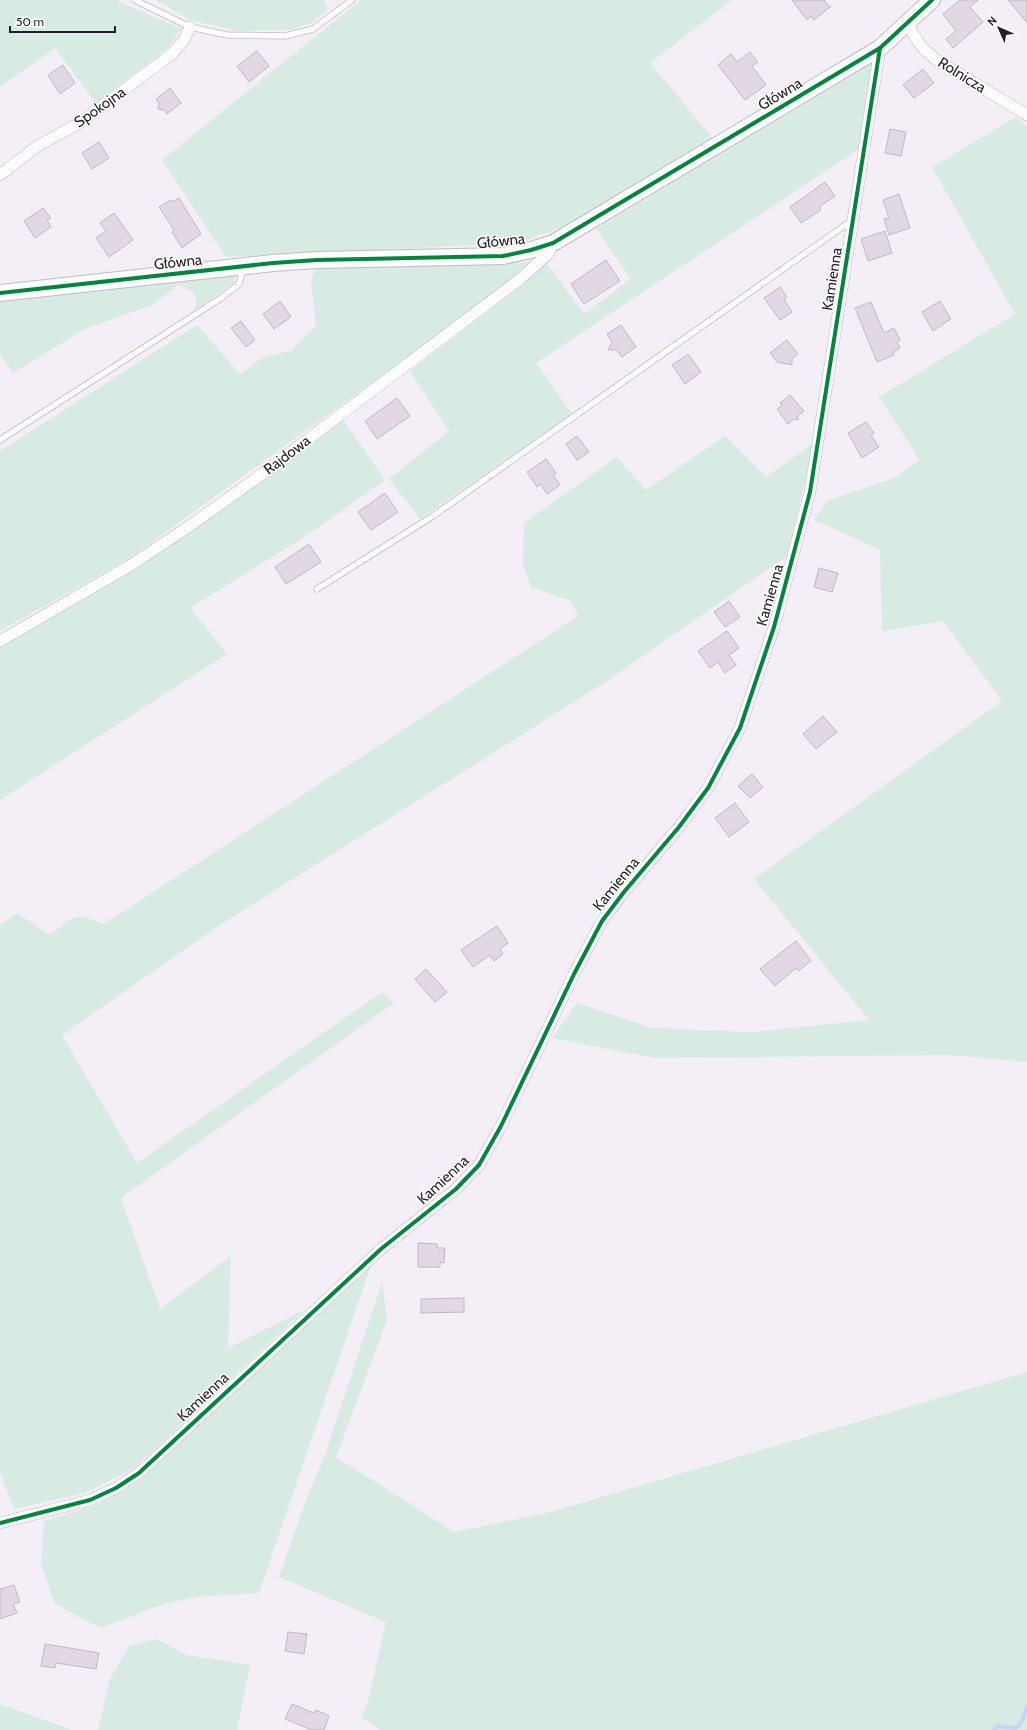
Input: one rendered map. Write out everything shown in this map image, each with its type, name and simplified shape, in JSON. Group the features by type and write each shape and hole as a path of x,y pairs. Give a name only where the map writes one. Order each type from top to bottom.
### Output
{"street":[{"name":"Główna","path":"0,293 317,260 503,256 554,243 880,48 932,0"},
{"name":"Rolnicza","path":"907,24 921,46 935,59 1027,116"},
{"name":"Spokojna","path":"0,175 36,147 81,122 172,54 184,40 190,27"},
{"name":"Kamienna","path":"0,1523 90,1500 116,1488 139,1473 381,1249 456,1189 479,1165 501,1126 574,974 602,921 704,794 740,728 774,627 810,492 880,48"},
{"name":"Rajdowa","path":"0,641 131,565 254,480 520,279 548,254 554,243"}],"lane":[{"path":"135,0 190,27 227,35 285,36 313,29 352,0"},
{"path":"317,589 433,516 853,220"},
{"path":"0,440 221,298 239,284 243,267"}],"shaded area":[{"path":"0,0 116,0 182,29 167,49 96,103 55,48 0,87"},
{"path":"156,0 323,0 329,9 312,23 288,30 238,31 190,20"},
{"path":"361,0 732,0 650,63 715,141 576,222 518,243 226,257 162,160"},
{"path":"874,61 859,149 536,363 572,414 420,519 389,479 449,431 410,371 523,284 546,262 584,314 631,279 596,229"},
{"path":"1016,117 1027,127 1027,1062 950,1055 654,1058 552,1038 577,1003 652,1028 751,1032 869,1020 754,879 1002,701 943,621 882,631 880,550 814,520 827,501 894,478 920,460 879,397 1015,314 932,167"},
{"path":"530,262 518,277 130,558 0,631 0,451 197,325 240,374 263,357 291,351 316,326 311,280 316,267"},
{"path":"235,276 234,283 195,310 196,296 188,289 179,285 152,305 85,329 13,373 0,354 0,299 105,286"},
{"path":"343,420 385,480 309,534 190,608 227,654 0,800 0,646 142,565"},
{"path":"725,436 766,477 815,442 787,556 604,683 220,925 62,1035 137,1163 382,992 394,1003 121,1198 160,1309 231,1256 228,1348 304,1310 134,1468 88,1492 14,1509 0,1472 0,925 17,913 50,935 65,923 75,918 86,918 104,924 578,616 571,601 531,587 523,565 524,523 617,457 646,490"},
{"path":"371,1265 259,1593 195,1597 163,1604 101,1628 55,1604 41,1563 44,1521 97,1505 139,1482"},
{"path":"382,1282 387,1320 336,1457 454,1532 547,1513 1027,1372 1027,1730 381,1730 361,1717 368,1701 386,1622 279,1577 305,1503 325,1455"},
{"path":"157,1639 186,1655 250,1665 237,1730 98,1730 110,1679 129,1646"},
{"path":"0,1704 72,1730 0,1730"}],"building":[{"path":"792,0 824,0 830,7 814,20 811,16 807,20"},
{"path":"960,0 978,0 970,7 983,22 953,48 946,39 956,31 943,14"},
{"path":"1008,0 1027,0 1027,23"},
{"path":"257,51 269,66 249,82 237,66"},
{"path":"750,52 758,62 752,66 766,85 745,100 718,65 731,54 737,62"},
{"path":"63,65 75,83 60,94 48,75"},
{"path":"923,69 934,83 914,98 903,85"},
{"path":"170,88 181,103 167,114 164,110 158,109 159,103 156,99"},
{"path":"890,129 906,132 901,156 885,153"},
{"path":"99,142 109,158 92,169 82,153"},
{"path":"825,182 835,196 819,207 821,210 801,223 790,207"},
{"path":"899,194 910,228 889,235 884,219 889,218 883,200"},
{"path":"179,198 201,234 182,248 172,232 174,230 159,207 171,200 172,202"},
{"path":"43,208 51,218 47,220 51,227 35,238 24,221"},
{"path":"114,213 133,240 109,257 96,238 106,231 100,223"},
{"path":"885,231 892,253 868,261 861,239"},
{"path":"606,260 620,281 584,304 571,284"},
{"path":"780,287 787,297 784,299 792,312 780,320 764,298"},
{"path":"280,301 291,317 274,329 263,314"},
{"path":"940,301 951,319 933,331 922,312"},
{"path":"871,302 884,333 894,328 900,340 897,342 900,348 893,352 894,355 877,362 855,308"},
{"path":"241,321 255,340 246,347 231,328"},
{"path":"621,325 636,347 622,357 617,350 608,350 612,342 607,334"},
{"path":"787,340 798,354 792,359 792,365 777,362 770,353"},
{"path":"688,354 701,372 685,384 672,365"},
{"path":"790,395 804,411 798,416 798,420 794,419 788,424 777,409 782,405 780,403"},
{"path":"397,398 410,416 377,439 365,421"},
{"path":"866,422 874,433 871,435 879,447 862,458 848,433"},
{"path":"577,436 589,452 577,460 566,444"},
{"path":"546,459 556,473 553,475 560,485 547,494 540,484 537,487 527,472"},
{"path":"385,493 398,512 371,530 358,512"},
{"path":"309,544 321,562 286,584 275,567"},
{"path":"819,568 838,573 832,592 814,587"},
{"path":"729,601 740,617 725,627 714,612"},
{"path":"727,631 739,648 729,655 736,665 725,673 718,662 710,668 698,651"},
{"path":"823,716 837,732 816,749 803,734"},
{"path":"752,774 763,787 750,798 738,786"},
{"path":"735,803 749,822 729,837 715,818"},
{"path":"497,926 508,943 500,949 503,954 494,961 490,955 473,967 461,950"},
{"path":"796,941 811,961 798,971 796,968 775,986 760,969"},
{"path":"426,969 447,992 435,1002 415,979"},
{"path":"418,1243 437,1244 437,1248 445,1248 444,1263 440,1262 440,1267 418,1267"},
{"path":"464,1298 464,1312 421,1313 421,1299"},
{"path":"14,1585 20,1602 13,1604 17,1613 0,1619 0,1589"},
{"path":"288,1632 307,1634 304,1654 285,1651"},
{"path":"45,1644 99,1653 96,1669 56,1663 55,1668 41,1666"},
{"path":"292,1704 314,1713 316,1710 329,1716 324,1730 312,1730 285,1719"}],"waterway":[{"path":"994,1730 997,1726 1016,1728 1022,1721 1027,1707"}],"cycle path":[{"path":"0,293 273,263 317,260 503,256 531,250 553,243 880,48 932,0"},
{"path":"0,1523 90,1500 116,1488 139,1473 381,1249 456,1189 479,1165 501,1126 574,974 602,921 624,892 679,827 708,788 740,728 774,627 810,492 880,48"}]}
